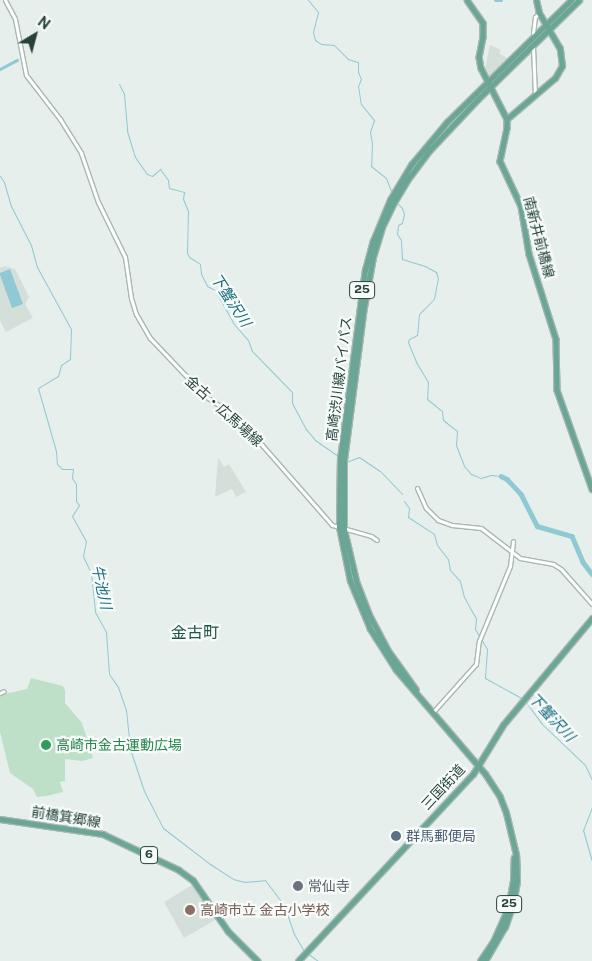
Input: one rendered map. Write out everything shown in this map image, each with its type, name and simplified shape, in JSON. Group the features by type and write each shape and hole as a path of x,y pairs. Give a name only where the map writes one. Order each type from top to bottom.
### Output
{"main road":[{"path":"467,0 483,23 484,31 480,64 507,119 555,78 562,66 561,53 540,13 536,0"},
{"name":"高崎渋川線バイパス","path":"489,85 571,0"},
{"name":"高崎渋川線バイパス","path":"485,961 501,935 513,904 517,874 513,840 500,797 478,764 390,663 370,629 350,582 338,528 340,459 359,304 373,241 391,202 425,147 447,122 533,46 547,27 579,0"},
{"name":"南新井前橋線","path":"507,119 500,161 521,206 529,254 556,339 557,390 592,489"},
{"name":"高崎渋川線バイパス","path":"391,202 377,242 364,307 344,460 344,530 356,581 368,615 388,651 418,696"},
{"name":"三国街道","path":"298,961 470,777 503,725 592,618"},
{"name":"前橋箕郷線","path":"0,819 107,835 179,870 193,880 228,931 258,961"},
{"name":"高崎渋川線バイパス","path":"480,961 496,938 508,909 514,874 513,840"}],"street":[{"name":"金古・広馬場線","path":"5,0 15,19 26,75 60,119 81,153 98,202 125,257 131,298 136,314 150,338 205,396 227,411 254,436 314,507 332,525 338,528"},
{"path":"534,32 535,17 540,13"},
{"path":"533,46 535,95"},
{"path":"417,488 426,508 438,520 452,525 481,528 525,560 548,563 561,569 592,604"},
{"path":"338,528 371,536 377,540"},
{"path":"433,712 476,664 479,638 510,566 513,541"},
{"path":"0,693 4,691"}],"shaded area":[{"path":"490,45 501,50 499,53 508,59 492,75 487,75 485,69"},
{"path":"5,266 15,269 29,297 25,304 33,318 6,332 0,321 0,268"},
{"path":"218,457 224,467 229,464 246,492 236,497 232,489 215,497"},
{"name":"高崎市立 金古小学校","path":"194,884 217,919 184,938 164,902"}],"green space":[{"name":"高崎市金古運動広場","path":"31,678 63,686 65,690 65,703 82,723 93,758 82,761 65,759 65,781 60,782 63,792 37,797 33,789 10,773 0,732 0,695 27,689"}],"water":[{"path":"10,269 23,304 12,308 0,275 0,273"}],"waterway":[{"path":"308,0 318,12 313,32 315,40 321,44 334,45 348,59 358,62 358,72 361,79 358,86 361,104 374,120 370,132 372,143 371,166 386,178 392,194"},
{"path":"496,0 501,0"},
{"path":"0,69 17,60"},
{"name":"下蟹沢川","path":"119,84 124,94 127,131 135,157 147,174 152,176 160,169 168,180 169,188 184,192 183,199 188,211 187,253 189,257 200,264 201,274 207,286 215,290 234,324 248,340 252,351 292,392 292,403 306,429 315,440 339,457"},
{"name":"牛池川","path":"0,176 4,182 11,206 31,245 37,267 71,329 70,359 61,365 58,376 38,388 56,451 57,464 62,469 73,469 72,478 76,484 76,501 79,505 72,516 86,541 83,556 91,573 95,612 106,632 109,674 118,687 126,710 130,749 144,791 163,828 210,864 233,879 244,882 265,880 284,905 294,934 304,951"},
{"path":"396,202 402,208 404,214 402,223 398,225 397,234 401,240 402,259 425,266 436,272 438,278 434,299 419,314 417,335 409,339 408,342 416,362 428,382 427,399 442,411 443,420 457,431 456,445 464,466 471,474 481,478 491,475 501,476"},
{"name":"下蟹沢川","path":"346,462 359,457 380,471 402,494"},
{"path":"501,476 507,479 521,494 537,526 572,536 583,562 592,574"},
{"name":"下蟹沢川","path":"404,501 409,508 408,517 434,534 437,545 448,559 450,570 460,581 464,597 476,619 475,629 487,649 485,678 523,699"},
{"name":"下蟹沢川","path":"526,702 542,724 585,765 592,780"},
{"name":"下蟹沢川","path":"592,807 583,830 592,861"},
{"name":"牛池川","path":"307,953 318,961"}],"place":[{"name":"高崎市金古運動広場","path":"46,745"},
{"name":"群馬郵便局","path":"396,836"},
{"name":"常仙寺","path":"298,886"},
{"name":"高崎市立 金古小学校","path":"190,910"}],"district":[{"name":"金古町","path":"195,633"}]}
